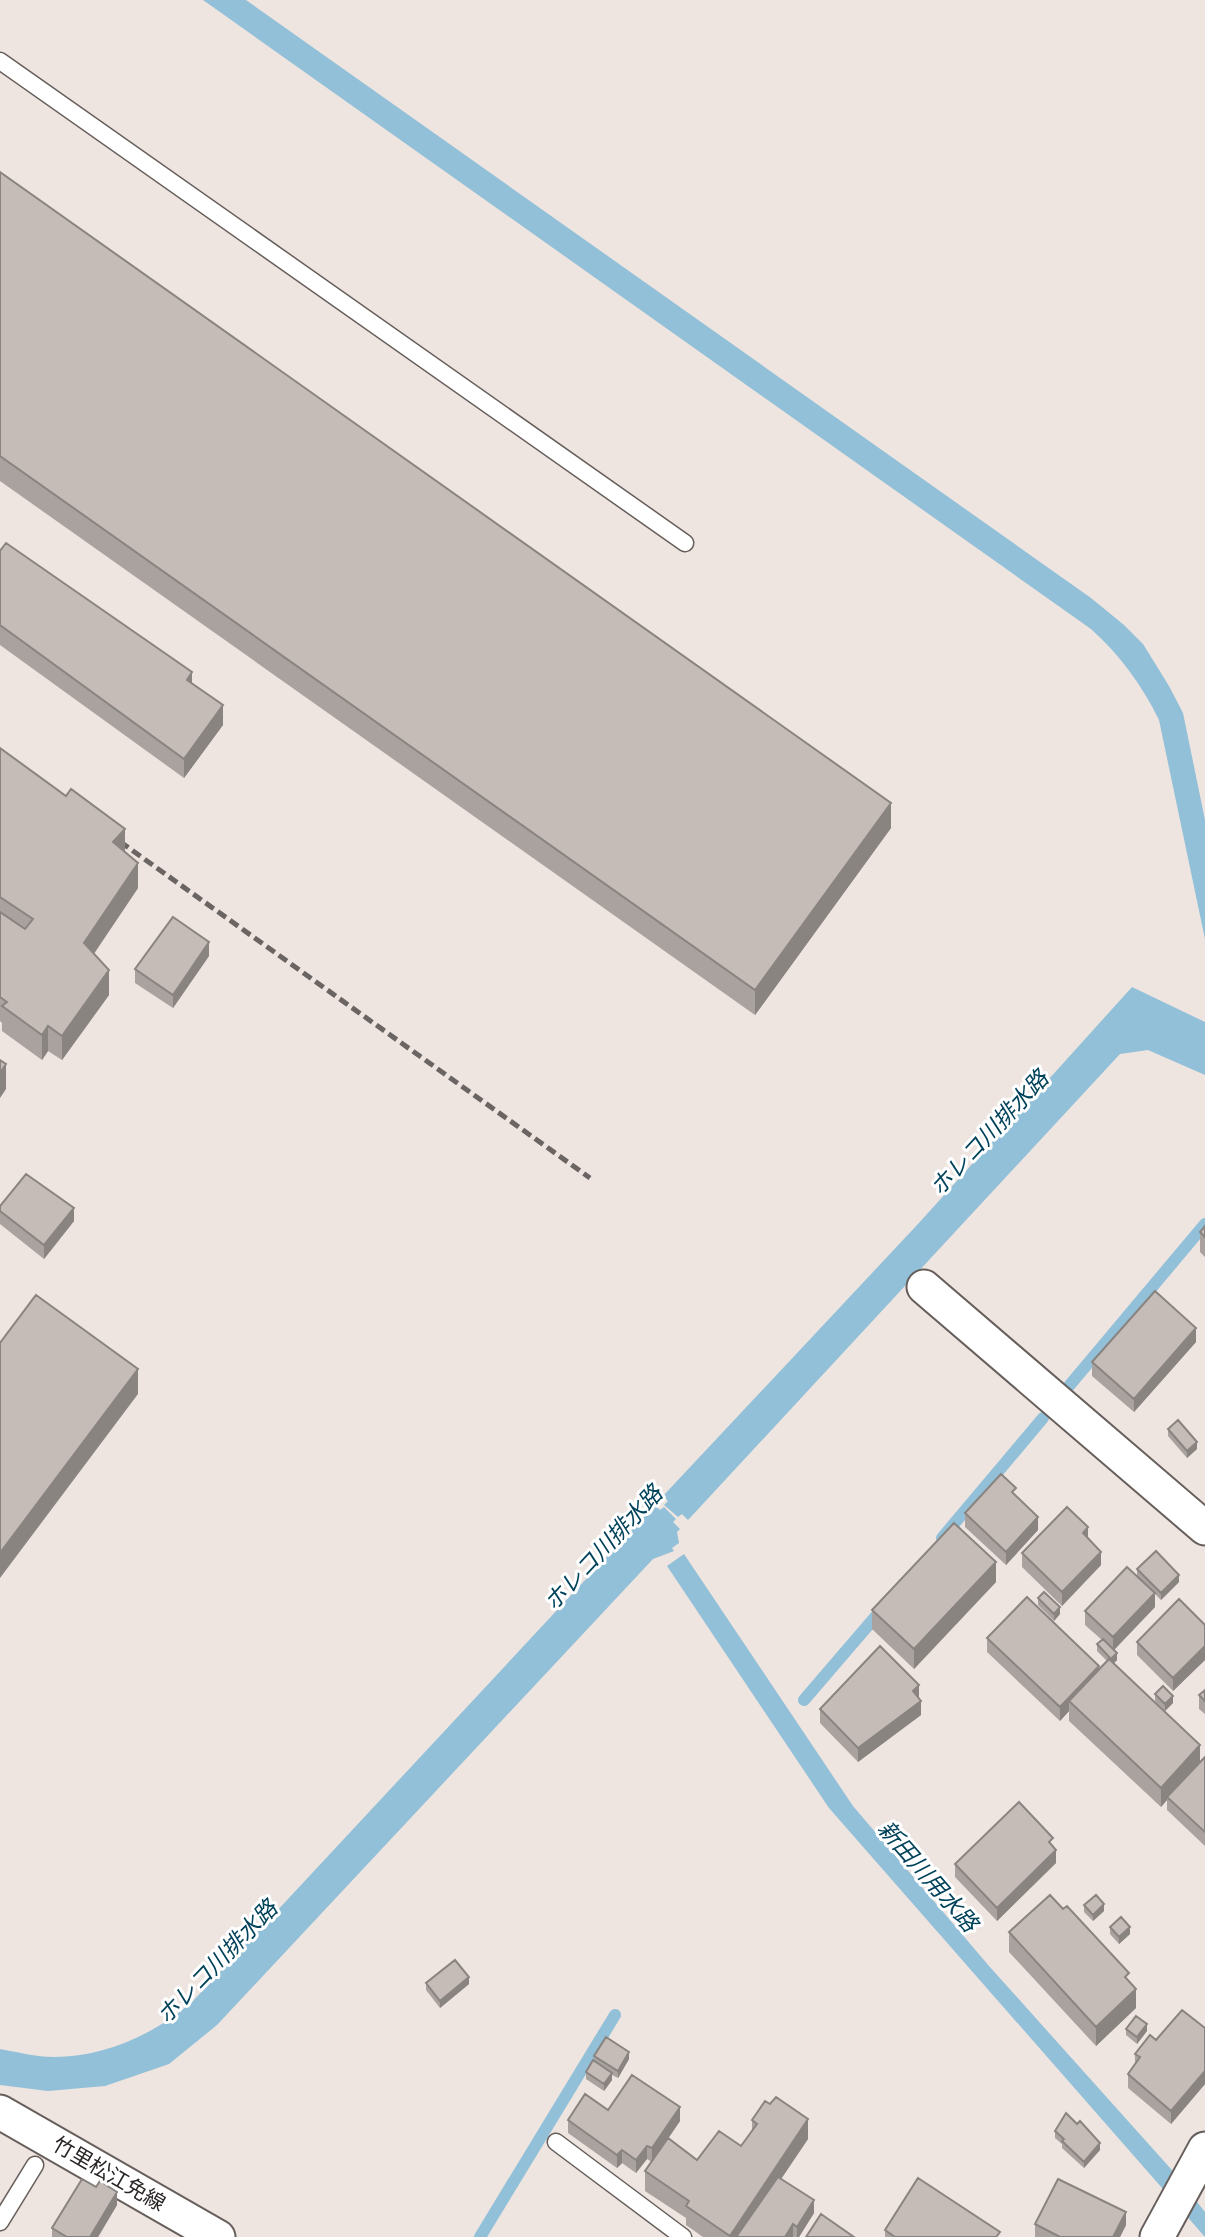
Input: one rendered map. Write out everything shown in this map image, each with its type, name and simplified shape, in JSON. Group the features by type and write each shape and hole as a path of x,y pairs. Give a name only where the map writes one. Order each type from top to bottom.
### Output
{"street":[{"path":"923,1287 1205,1528"},
{"name":"竹里松江免線","path":"0,2112 218,2237"},
{"path":"1171,2230 1205,2149"}],"lane":[{"path":"0,61 685,543"},
{"path":"556,2143 683,2237"},
{"path":"0,2222 35,2165"}],"water":[{"path":"203,0 246,0 1091,598 1124,625 1143,644 1183,713 1205,820 1205,939 1159,720 1130,671 1091,629"},
{"path":"1132,987 1205,1022 1205,1075 1148,1050 1120,1054 688,1520 682,1514 678,1517 664,1505 668,1501 663,1496 918,1224"},
{"path":"655,1505 660,1510 664,1507 676,1519 673,1522 680,1529 677,1532 679,1543 672,1548 674,1551 653,1559 217,2025 169,2064 105,2086 48,2091 0,2085 0,2049 47,2057 92,2053 146,2033 193,2001"},
{"path":"684,1554 853,1806 989,1966 1171,2169 1205,2212 1205,2237 829,1808 667,1566"}],"building":[{"path":"0,172 891,803 755,990 0,456"},
{"path":"6,543 192,672 187,680 223,705 184,759 0,625 0,551"},
{"path":"0,748 66,796 71,789 125,829 113,842 138,863 84,943 109,970 62,1036 48,1026 42,1035 2,1006 7,1002 0,997 0,912 25,929 33,919 0,897"},
{"path":"173,917 209,942 173,995 135,969"},
{"path":"0,1060 6,1064 0,1073"},
{"path":"26,1174 74,1208 44,1245 0,1211 0,1206"},
{"path":"1155,1291 1196,1328 1134,1399 1092,1362"},
{"path":"36,1295 138,1369 0,1553 0,1343"},
{"path":"1178,1420 1197,1442 1187,1451 1168,1429"},
{"path":"1001,1474 1016,1488 1012,1492 1038,1517 1006,1552 965,1513"},
{"path":"1067,1507 1088,1527 1083,1533 1101,1552 1062,1592 1022,1553"},
{"path":"954,1523 996,1562 914,1649 872,1610"},
{"path":"1156,1551 1179,1575 1161,1593 1137,1569"},
{"path":"1127,1567 1155,1593 1113,1637 1085,1611"},
{"path":"1044,1592 1060,1607 1054,1614 1038,1598"},
{"path":"1027,1597 1099,1666 1060,1707 987,1638"},
{"path":"1179,1599 1205,1625 1205,1646 1173,1678 1137,1642"},
{"path":"1103,1639 1117,1653 1111,1659 1097,1644"},
{"path":"880,1646 919,1685 913,1691 921,1701 858,1748 820,1709"},
{"path":"1109,1659 1200,1745 1161,1788 1069,1701"},
{"path":"1163,1686 1173,1696 1165,1704 1155,1694"},
{"path":"1205,1690 1205,1701 1199,1695"},
{"path":"1205,1757 1205,1832 1167,1797"},
{"path":"1019,1802 1053,1838 1049,1842 1056,1850 997,1908 955,1864"},
{"path":"1050,1895 1063,1909 1067,1906 1129,1973 1125,1977 1136,1989 1096,2027 1009,1932"},
{"path":"1096,1895 1104,1904 1093,1915 1084,1905"},
{"path":"1121,1917 1130,1927 1119,1937 1110,1927"},
{"path":"455,1960 469,1977 440,2001 426,1983"},
{"path":"1182,2010 1205,2028 1205,2071 1171,2111 1128,2074 1140,2057 1135,2054 1150,2035 1156,2040"},
{"path":"1136,2016 1147,2024 1137,2037 1126,2029"},
{"path":"606,2037 629,2052 618,2071 594,2056"},
{"path":"593,2060 612,2073 604,2084 586,2072"},
{"path":"632,2075 680,2107 652,2148 647,2146 636,2160 622,2150 617,2155 568,2120 585,2094 608,2110"},
{"path":"776,2097 808,2119 730,2236 686,2206 689,2201 645,2171 668,2138 697,2160 719,2131 741,2146 757,2124 752,2120 765,2101 770,2104"},
{"path":"1066,2113 1077,2124 1080,2121 1100,2143 1084,2162 1055,2131"},
{"path":"778,2177 814,2200 797,2227 793,2224 785,2237 736,2237"},
{"path":"918,2178 1000,2232 996,2237 895,2237 885,2230"},
{"path":"82,2179 96,2187 100,2181 117,2192 90,2237 67,2237 52,2228"},
{"path":"1058,2179 1126,2212 1113,2237 1060,2237 1035,2224"},
{"path":"821,2214 854,2237 806,2237"}],"waterway":[{"path":"1069,1386 1205,1224"},
{"path":"942,1538 1043,1418"},
{"path":"804,1700 883,1608"},
{"path":"480,2237 615,2015"}],"railway":[{"path":"108,833 590,1178"}],"water label":[{"name":"ホレコ川排水路","path":"989,1133"},
{"name":"ホレコ川排水路","path":"603,1548"},
{"name":"新田川用水路","path":"928,1876"},
{"name":"ホレコ川排水路","path":"217,1962"}]}
